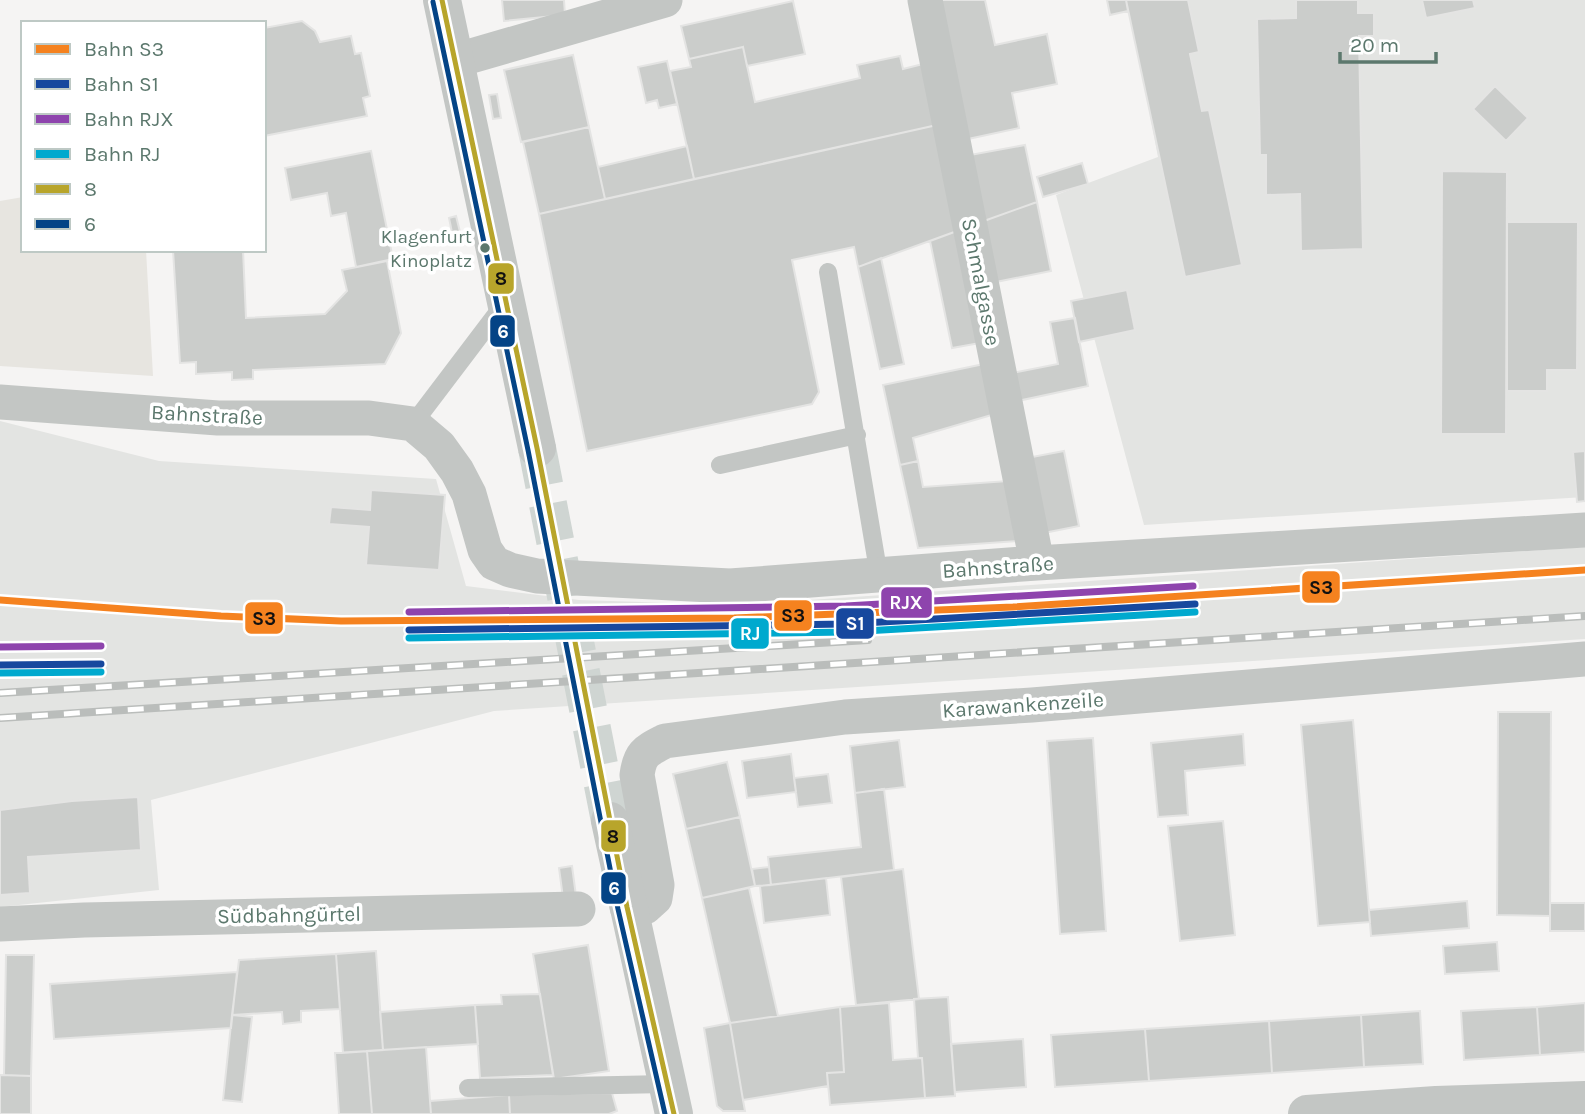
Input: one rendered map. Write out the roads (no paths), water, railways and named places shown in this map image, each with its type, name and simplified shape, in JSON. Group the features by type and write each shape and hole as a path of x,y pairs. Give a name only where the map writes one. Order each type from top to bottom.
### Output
{"street":[{"path":"442,0 537,448"},
{"path":"454,61 665,0"},
{"name":"Schmalgasse","path":"925,0 1037,563"},
{"name":"Bahnstraße","path":"0,402 218,418 369,418 413,424 439,446 457,471 469,494 485,550 494,563 537,576 730,586 1037,563 1585,530"},
{"name":"Karawankenzeile","path":"627,907 645,907 655,898 657,885 637,775 639,761 646,751 665,741 845,717 1032,705 1585,659"},
{"path":"610,821 670,1099"},
{"name":"Südbahngürtel","path":"0,924 578,909"},
{"path":"1307,1114 1436,1105 1585,1100"}],"lane":[{"path":"828,272 857,435 878,576"},
{"path":"413,424 507,300"},
{"path":"720,465 857,435"},
{"path":"468,1088 670,1099"}],"tunnel":[{"path":"537,448 610,821"}],"railway":[{"path":"0,718 1585,616"},
{"path":"0,693 868,640"}],"rail line":[{"name":"S3","path":"0,600 221,616 341,621 734,618 1013,607 1585,570"},
{"name":"RJX","path":"409,612 846,606 1193,586"},
{"name":"S1","path":"409,630 846,624 1195,604"},
{"name":"RJ","path":"409,638 847,632 1195,612"},
{"name":"RJX","path":"0,647 101,646"},
{"name":"S1","path":"0,665 101,664"},
{"name":"RJ","path":"0,673 101,672"}],"place":[{"name":"Klagenfurt Kinoplatz","path":"485,248"}]}
